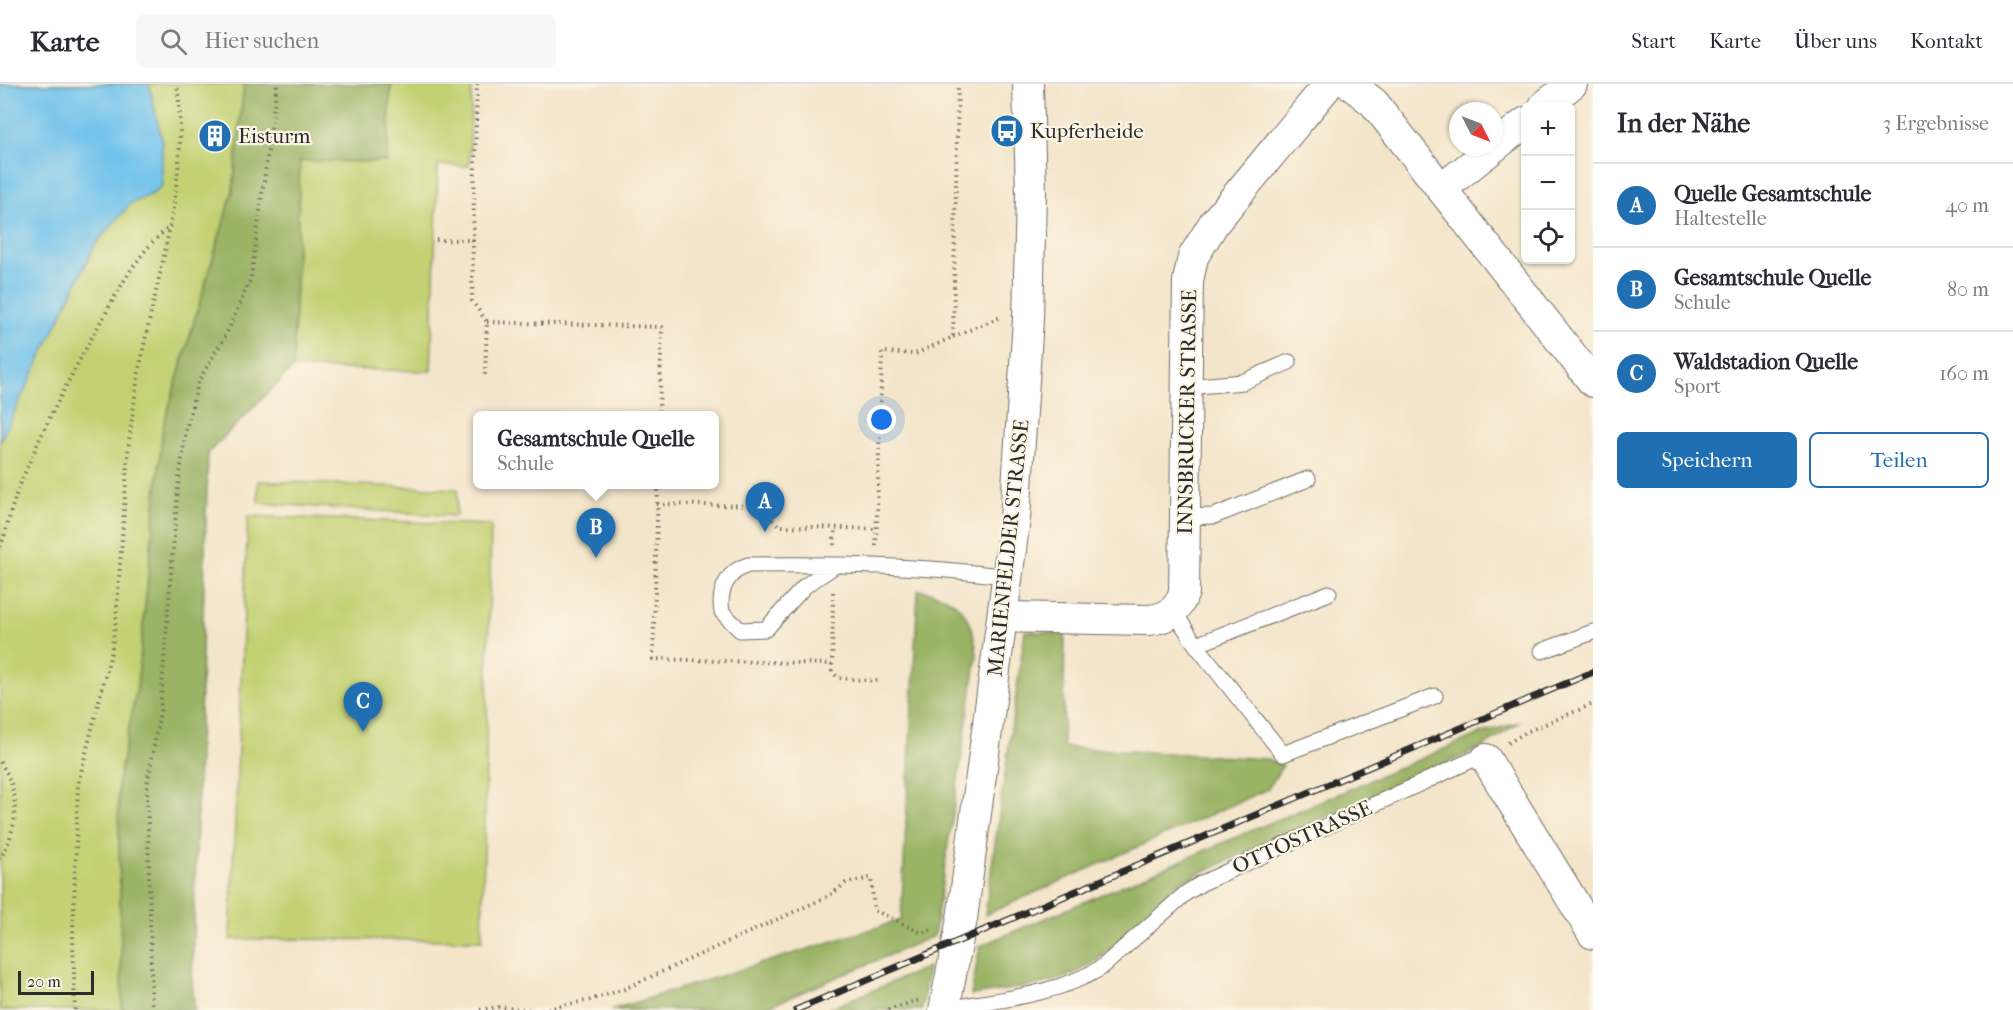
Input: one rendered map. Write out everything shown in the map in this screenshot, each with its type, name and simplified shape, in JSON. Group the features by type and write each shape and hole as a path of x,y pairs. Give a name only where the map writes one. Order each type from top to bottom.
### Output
{"street":[{"name":"MARIENFELDER STRASSE","path":"944,1010 962,919 1003,617 1022,441 1031,194 1028,84"},
{"name":"INNSBRUCKER STRASSE","path":"1174,612 1184,592 1188,281 1193,257 1214,223 1329,84"},
{"path":"1350,84 1374,103 1593,382"},
{"path":"1549,102 1572,84"},
{"path":"1441,189 1521,126"},
{"path":"1003,617 1149,621 1161,619 1174,612"},
{"path":"1486,759 1593,934"}],"lane":[{"path":"1187,387 1243,382 1289,362"},
{"path":"1185,517 1214,516 1308,479"},
{"path":"833,567 805,586 766,629 740,630 722,612 721,593 731,575 738,568 748,565 875,567 952,570 1008,577"},
{"path":"1196,645 1329,593"},
{"path":"1174,612 1196,645 1282,754 1435,696"},
{"path":"1542,651 1593,632"},
{"name":"OTTOSTRASSE","path":"944,1010 1044,992 1086,977 1101,968 1185,893 1202,882 1474,759 1486,759"}],"path":[{"path":"75,1010 73,936 78,784 111,653 136,389 142,348 172,225 181,136 177,84"},
{"path":"152,1010 147,785 160,711 178,487 186,430 199,380 226,335 251,278 277,84"},
{"path":"477,84 472,301 487,322 485,375"},
{"path":"952,337 958,84"},
{"path":"0,547 16,494 35,447 69,378 134,266 147,247 172,225"},
{"path":"436,240 473,240"},
{"path":"875,567 882,352 915,354 996,317 1028,319"},
{"path":"487,322 662,327 659,411"},
{"path":"657,489 653,659 832,664"},
{"path":"657,504 755,506 780,526 876,530"},
{"path":"835,528 832,671 838,678 879,681"},
{"path":"1486,759 1526,732 1593,704"},
{"path":"0,762 14,791 16,812 8,846 0,859"},
{"path":"542,1010 581,1002 624,989 830,896 846,883 871,878 874,910 922,933 962,919"},
{"path":"480,1010 496,1006 530,1010"}],"green space":[{"path":"0,84 244,84 233,190 163,427 137,688 118,783 122,1010 0,1010"},
{"path":"244,84 391,84 387,162 300,161 293,368 208,453 192,984 195,1010 122,1010 118,783 137,688 163,427 233,190"},
{"path":"391,84 472,84 469,166 438,165 431,371 293,368 300,160 387,162"},
{"path":"258,481 458,489 456,516 258,503"},
{"path":"248,516 491,525 482,940 230,939"},
{"path":"918,590 944,597 961,610 972,630 977,655 934,936 760,1010 611,1010 901,920"},
{"path":"1025,631 1065,634 1063,747 1266,759 1283,765 1268,789 985,915"},
{"path":"1520,722 1483,747 1182,881 1157,902 1110,949 1083,969 1043,984 971,995 980,946 1477,735"},
{"path":"928,967 922,1010 826,1010"}],"water":[{"path":"0,84 149,84 162,141 162,185 154,193 130,204 95,245 0,442"}],"railway":[{"path":"796,1010 1593,672"}],"place":[{"name":"Kupferheide","path":"1007,131"},
{"name":"Eisturm","path":"215,136"},
{"name":"Quelle Gesamtschule","path":"765,532"},
{"name":"Gesamtschule Quelle","path":"596,558"},
{"name":"Waldstadion Quelle","path":"363,732"}]}
